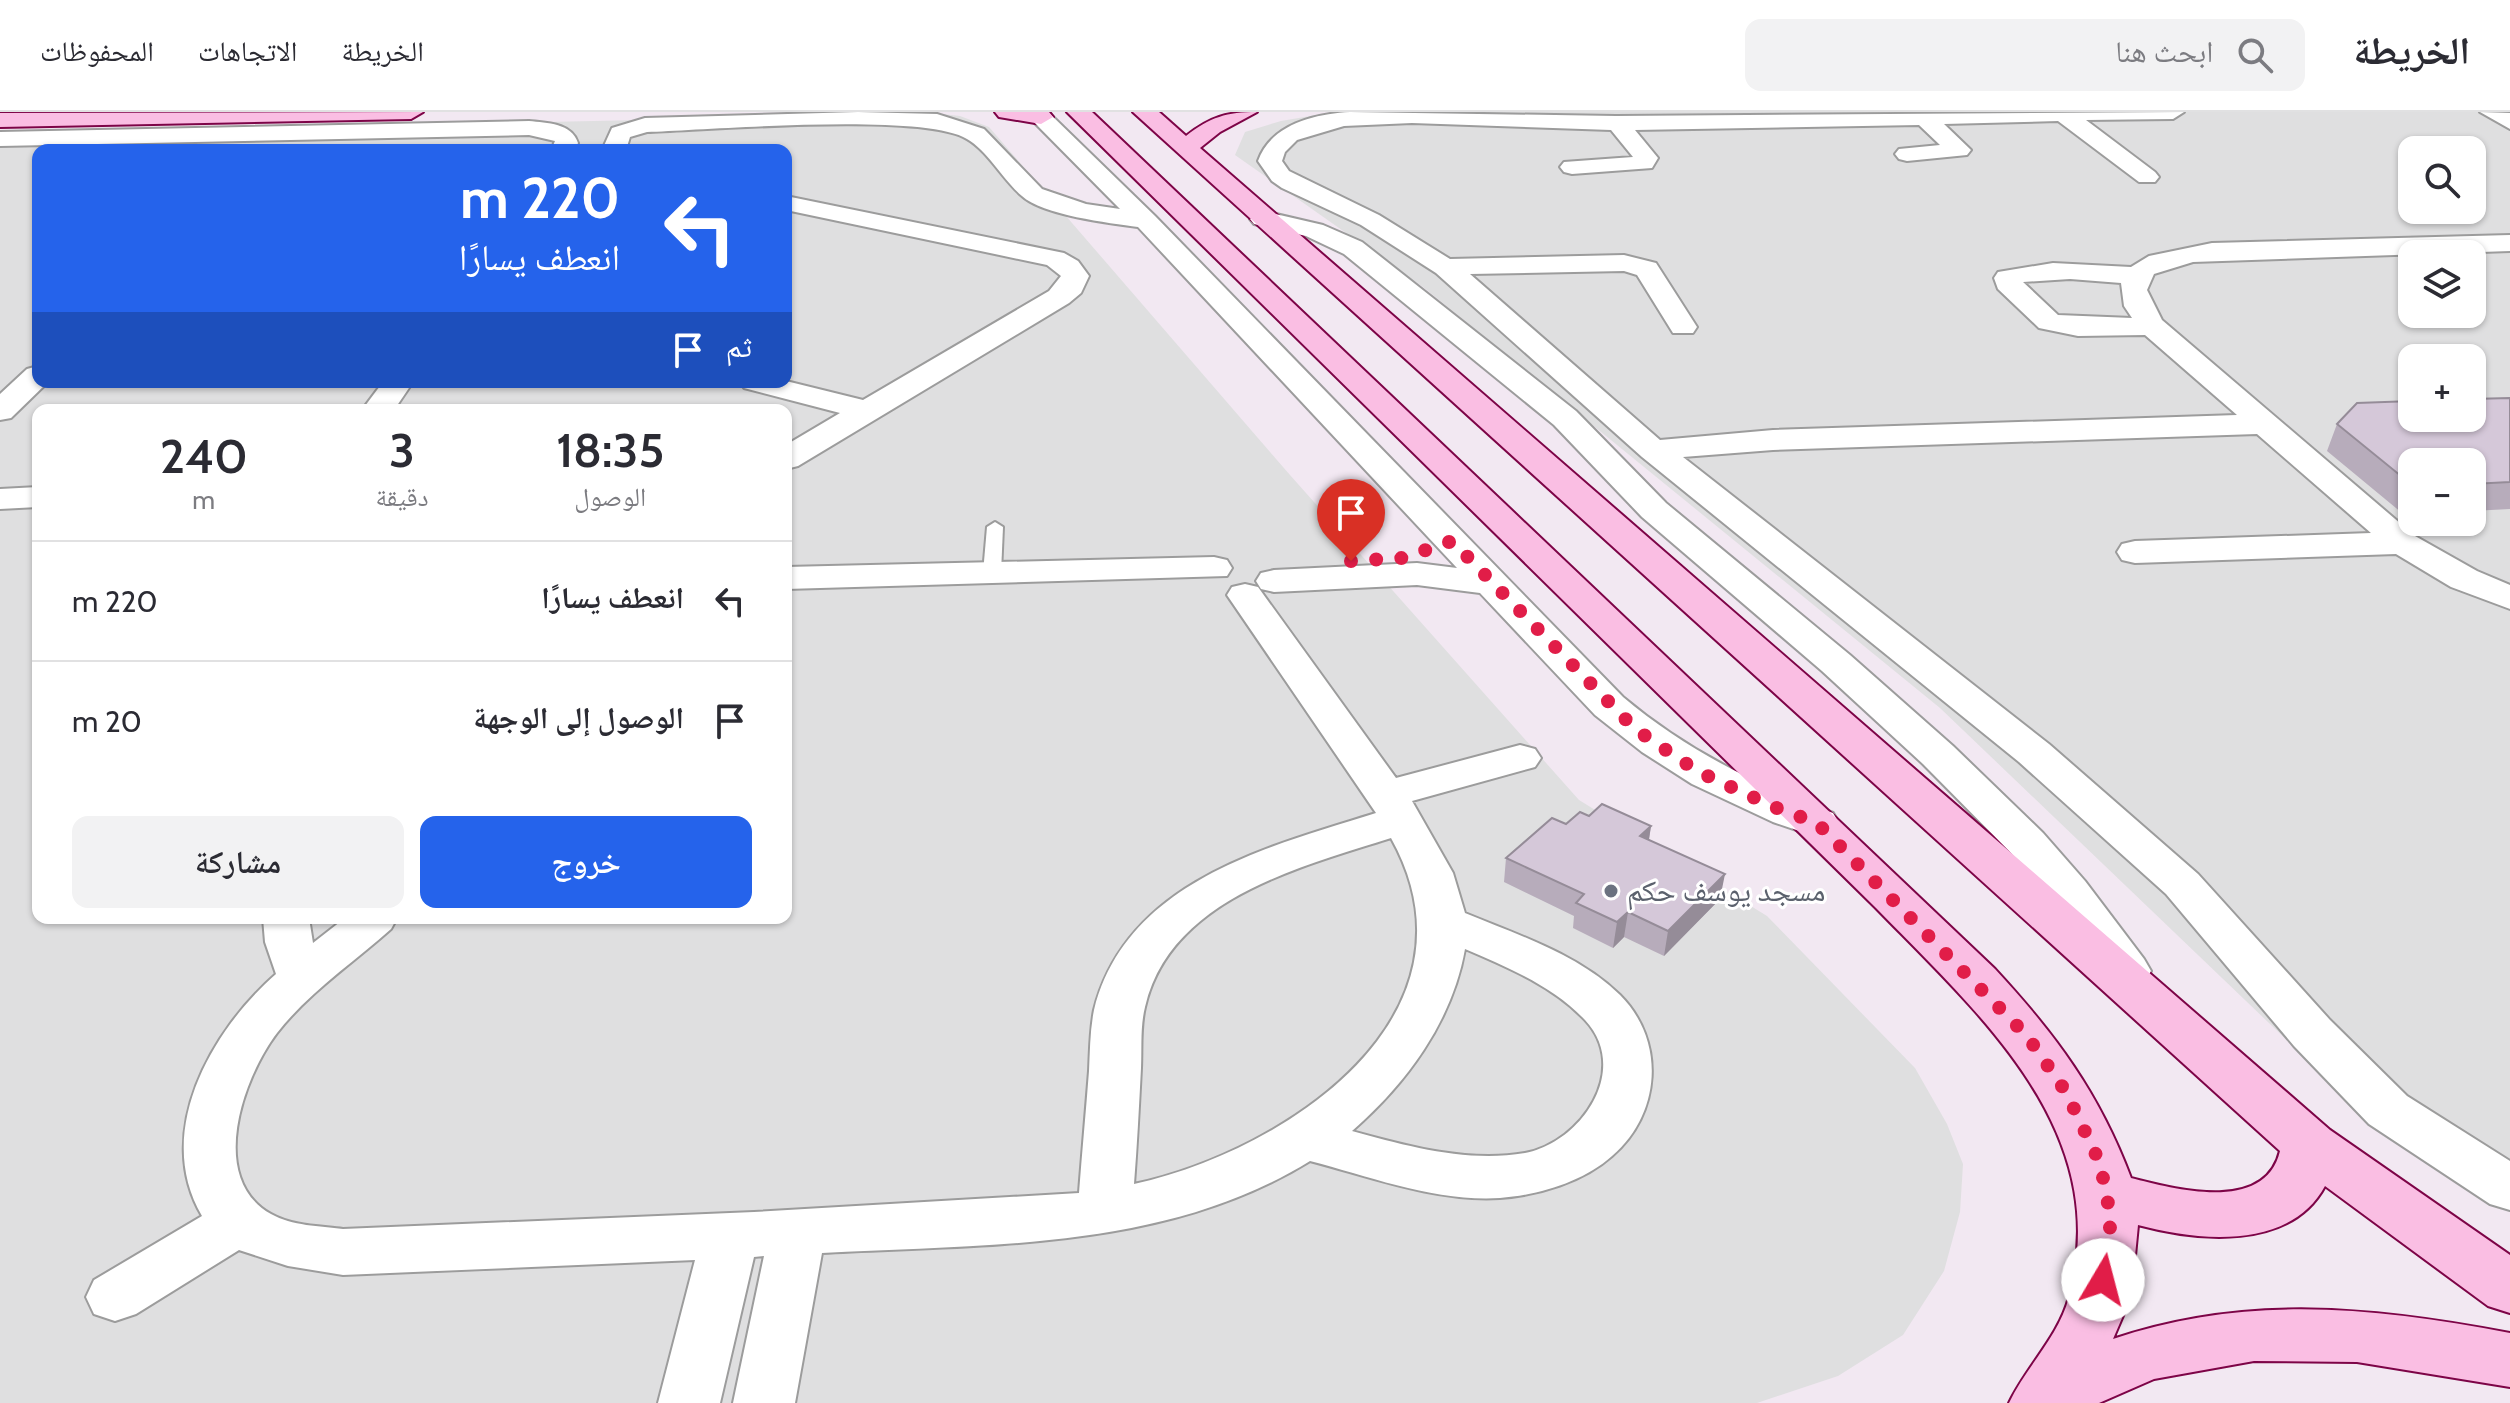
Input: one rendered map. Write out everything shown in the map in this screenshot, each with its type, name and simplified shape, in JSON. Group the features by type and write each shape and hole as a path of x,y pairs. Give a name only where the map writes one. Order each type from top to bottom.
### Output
{"street":[{"path":"0,120 411,112"},
{"path":"1007,112 1052,114 1128,180 1817,823 2027,1036 2066,1092 2083,1124 2107,1193 2108,1262 2099,1299 2085,1335 2042,1403"},
{"path":"1145,112 2310,1145 2510,1288"},
{"path":"1186,148 1212,127 1245,112"},
{"path":"2173,112 1617,123 1384,115 1317,125 1295,133 1276,146 1270,161 1280,176 1390,231 1445,267 1653,450 2034,753 2182,884 2312,1033 2388,1110 2510,1189"},
{"path":"2491,112 2510,122"},
{"path":"2063,114 2147,177"},
{"path":"1907,154 1959,150 1923,117"},
{"path":"616,144 620,133 645,125 919,119 953,125 976,134 1033,194 1101,215 1146,221"},
{"path":"1572,167 1644,163 1646,158 1617,123"},
{"path":"5,149 41,138 529,128 550,130 566,138 566,144"},
{"path":"298,144 311,132"},
{"path":"1128,180 1146,221 1609,706 1655,744 1734,790 1817,823"},
{"path":"792,204 1055,259 1069,267 1075,276 1071,287 1059,297 792,455"},
{"path":"792,228 827,211"},
{"path":"2395,221 2420,240"},
{"path":"2451,240 2505,229"},
{"path":"2152,326 2078,327 2049,322 2008,283 2015,275 2026,274 2078,272 2134,276 2147,266 2171,257 2212,251 2398,246"},
{"path":"1445,267 1633,265 1647,269 1683,327"},
{"path":"2134,276 2131,292 2137,309 2262,424 2403,543 2464,579 2510,598"},
{"path":"0,411 32,381"},
{"path":"778,388 864,410"},
{"path":"1653,450 1773,440 2262,424"},
{"path":"0,499 32,497"},
{"path":"1248,577 1403,558 1452,541"},
{"path":"2135,552 2403,543"},
{"path":"792,578 992,573 1248,577 1417,574 1492,583"},
{"path":"367,924 302,978 260,1019 229,1063 212,1109 216,1191 239,1222 284,1244 343,1252 797,1233 1105,1213 1172,1198 1242,1173 1304,1139 1355,1099 1394,1056 1422,1011 1438,967 1443,922 1427,865 1248,577"},
{"path":"1105,1213 1121,1002 1138,960 1168,922 1208,891 1393,807 1520,758"},
{"path":"1304,1139 1463,1177 1525,1174 1577,1155 1614,1123 1630,1083 1625,1042 1601,1004 1562,974 1443,922"},
{"path":"287,924 289,942 302,978"},
{"path":"2107,1193 2166,1212 2222,1215 2270,1204 2300,1180 2310,1145"},
{"path":"115,1297 239,1222"},
{"path":"764,1403 797,1233"},
{"path":"689,1403 730,1236"},
{"path":"2042,1403 2102,1370 2172,1347 2249,1334 2332,1332 2377,1336 2421,1341 2510,1360"}],"lane":[{"path":"992,573 995,527"}],"shaded area":[{"path":"1334,112 2510,112 2510,1205 2340,1091 1940,708 1423,287 1235,155 1245,132 1281,121"},
{"path":"942,114 960,116 989,127 1290,475 1579,800 1767,916 1915,1068 1947,1124 1963,1164 1960,1212 1944,1271 1903,1335 1838,1376 1757,1403 0,1403 0,133"}],"building":[{"path":"2510,398 2510,482 2486,483 2486,448 2398,448 2398,474 2337,424 2357,403 2398,402 2398,432 2486,432 2486,399"},
{"name":"مسجد يوسف حكم","path":"1602,804 1651,826 1640,836 1725,874 1668,931 1628,912 1617,922 1576,903 1584,894 1506,858 1552,818 1566,824 1580,812 1589,816"}],"place":[{"name":"مسجد يوسف حكم","path":"1611,891"}],"route":[{"path":"1351,561 1403,558 1438,549 1452,541 1609,706 1635,729 1697,771 1734,790 1817,823 2006,1013 2046,1061 2066,1092 2098,1159 2107,1193 2110,1228 2108,1262 2103,1280"}]}
